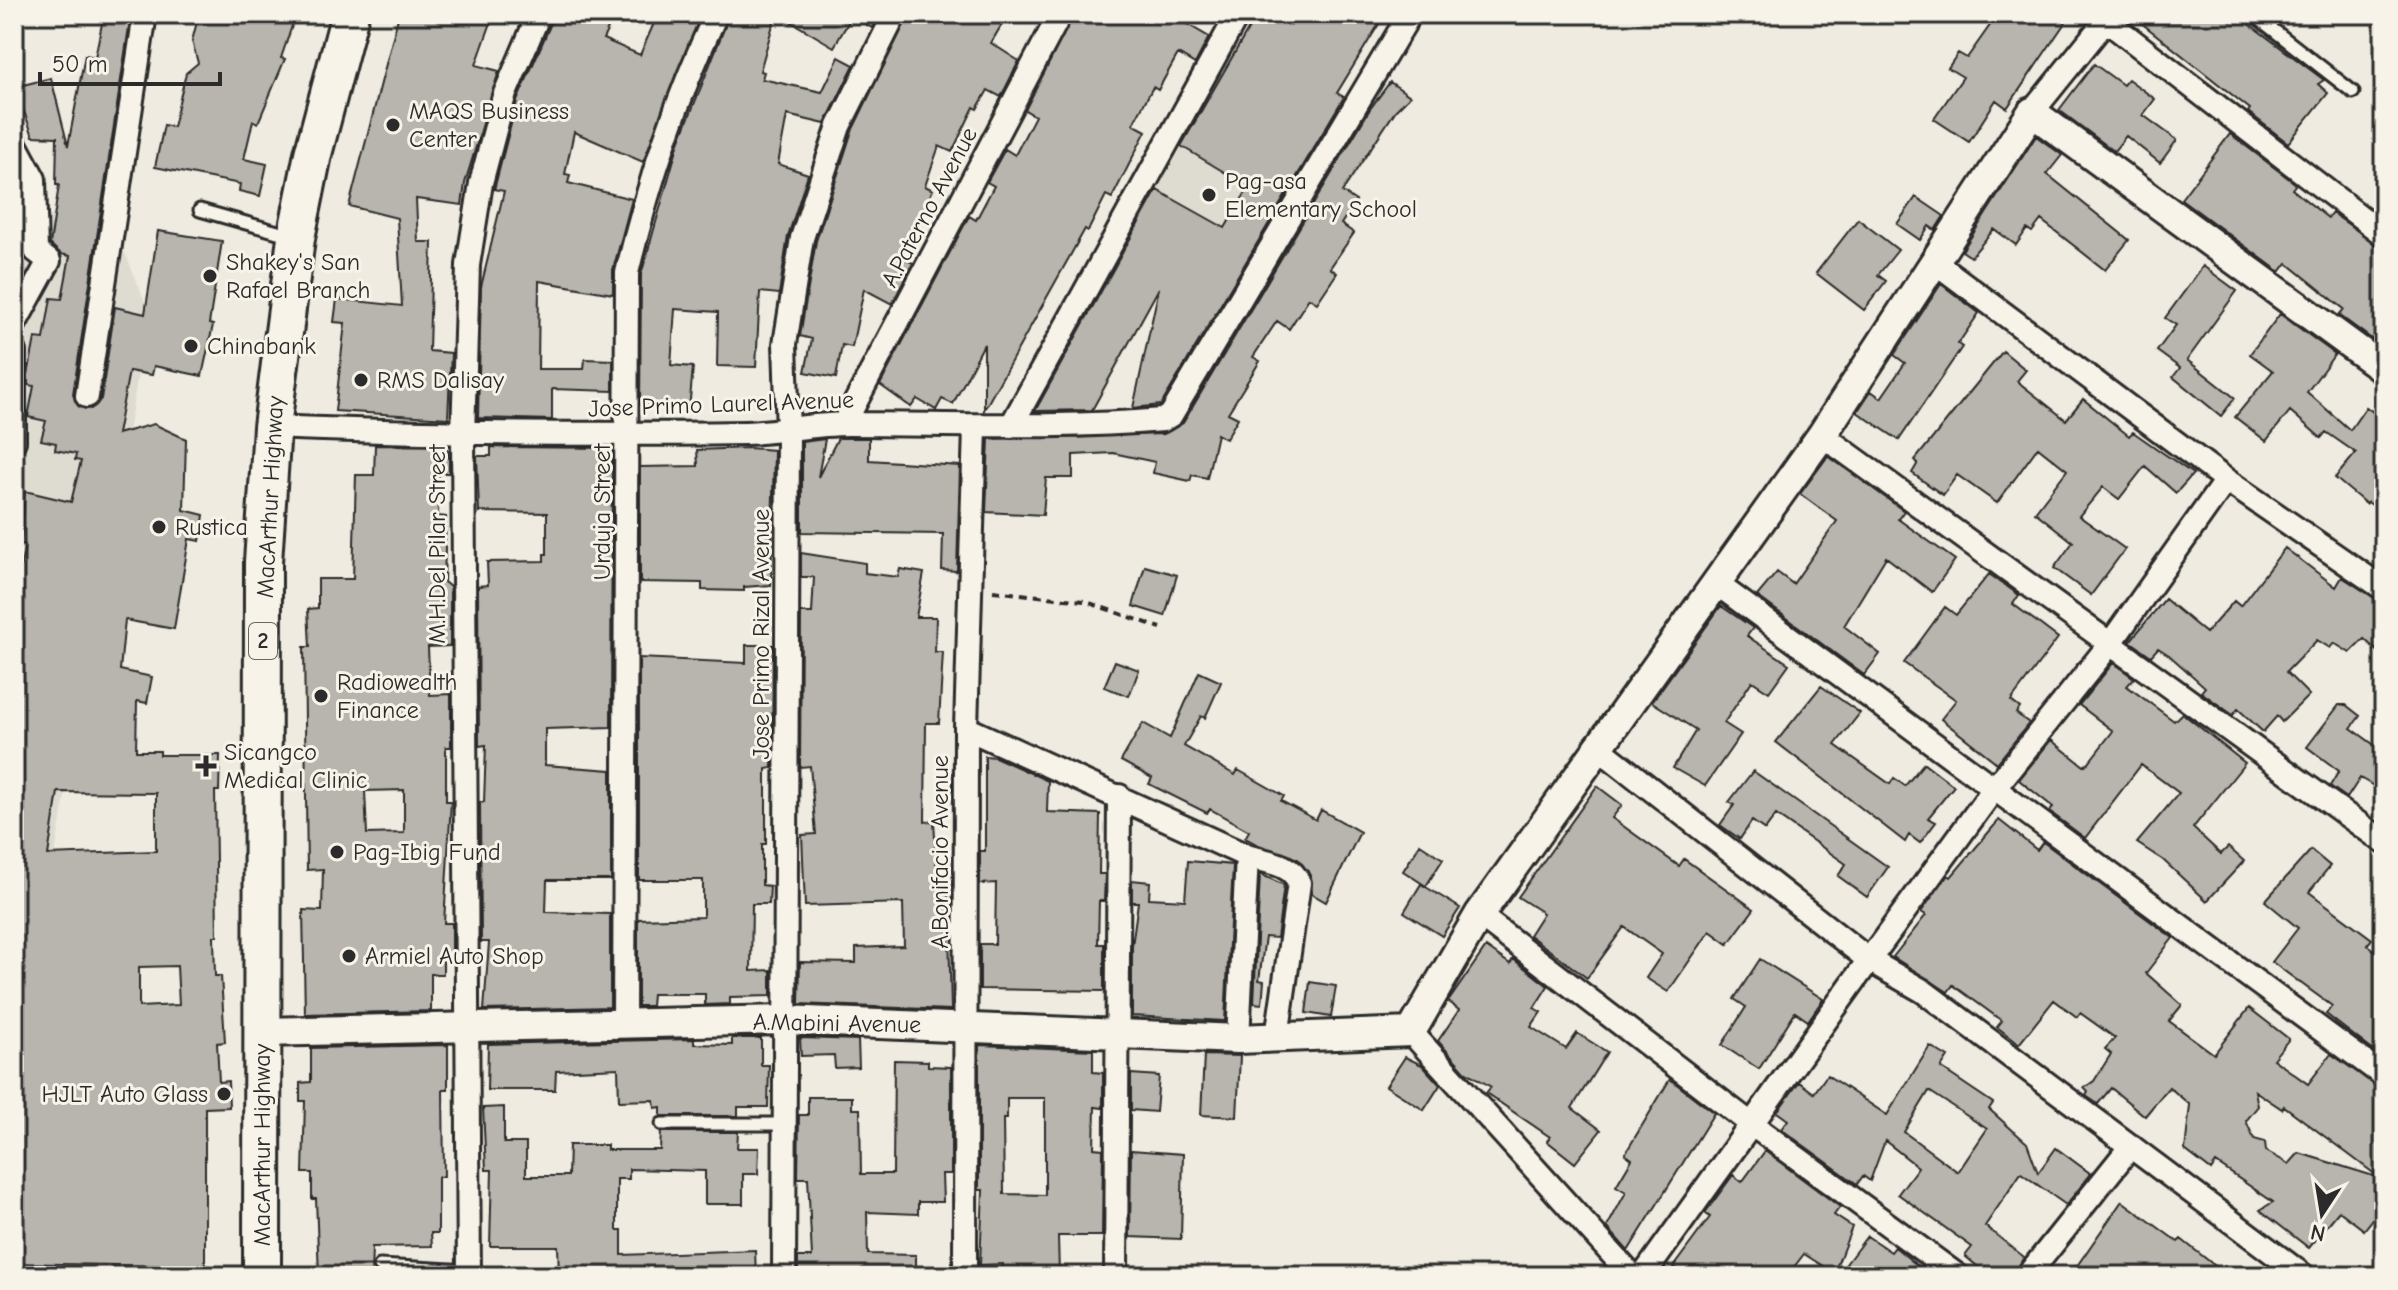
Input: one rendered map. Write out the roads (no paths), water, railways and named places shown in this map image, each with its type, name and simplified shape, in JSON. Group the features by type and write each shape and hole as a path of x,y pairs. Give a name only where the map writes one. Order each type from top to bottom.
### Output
{"highway":[{"name":"MacArthur Highway","path":"262,1276 263,562 272,427 296,238 313,154 350,14"}],"street":[{"path":"87,396 145,14"},
{"name":"M.H.Del Pilar Street","path":"469,1274 463,436 468,265 481,183 504,96 539,14"},
{"name":"Urduja Street","path":"624,1025 629,435 627,273 659,152 680,92 716,14"},
{"name":"Jose Primo Rizal Avenue","path":"784,1276 788,432 785,344 802,238 839,126 895,14"},
{"name":"A.Paterno Avenue","path":"844,424 1060,14"},
{"path":"1011,426 1238,14"},
{"name":"Jose Primo Laurel Avenue","path":"272,427 463,436 629,435 788,432 844,424 975,428 1152,421 1171,415 1410,14"},
{"path":"1632,1276 1411,1032 1479,915 1596,746 1717,584 1822,435 2032,112 2109,17 2384,235"},
{"path":"2032,112 2384,369"},
{"path":"14,142 34,179 36,251 49,261 14,325"},
{"path":"1936,263 2226,480 2382,584"},
{"path":"14,352 14,441"},
{"name":"A.Bonifacio Avenue","path":"965,1276 966,728 975,428"},
{"path":"1822,435 2384,842"},
{"path":"1643,1276 1993,790 2110,644 2226,480"},
{"path":"1717,584 2384,1076"},
{"path":"966,728 1247,856 1289,868 1299,883 1277,1037"},
{"path":"1596,746 1869,960 1923,991 2304,1276"},
{"path":"1116,1276 1119,796"},
{"path":"1238,1039 1247,856"},
{"path":"1479,915 1751,1124 1958,1276"},
{"name":"A.Mabini Avenue","path":"263,1032 784,1020 1238,1039 1411,1032"},
{"path":"2027,1276 2131,1146"}],"lane":[{"path":"2253,14 2353,92"},
{"path":"200,210 296,238"},
{"path":"662,1124 784,1124"},
{"path":"380,1266 469,1274"}],"place":[{"name":"MAQS Business Center","path":"393,125"},
{"name":"Pag-asa Elementary School","path":"1209,195"},
{"name":"Shakey's San Rafael Branch","path":"210,276"},
{"name":"Chinabank","path":"191,346"},
{"name":"RMS Dalisay","path":"361,380"},
{"name":"Rustica","path":"159,527"},
{"name":"Radiowealth Finance","path":"321,696"},
{"name":"Sicangco Medical Clinic","path":"206,766"},
{"name":"Pag-Ibig Fund","path":"337,852"},
{"name":"Armiel Auto Shop","path":"349,956"},
{"name":"HJLT Auto Glass","path":"224,1094"}]}
